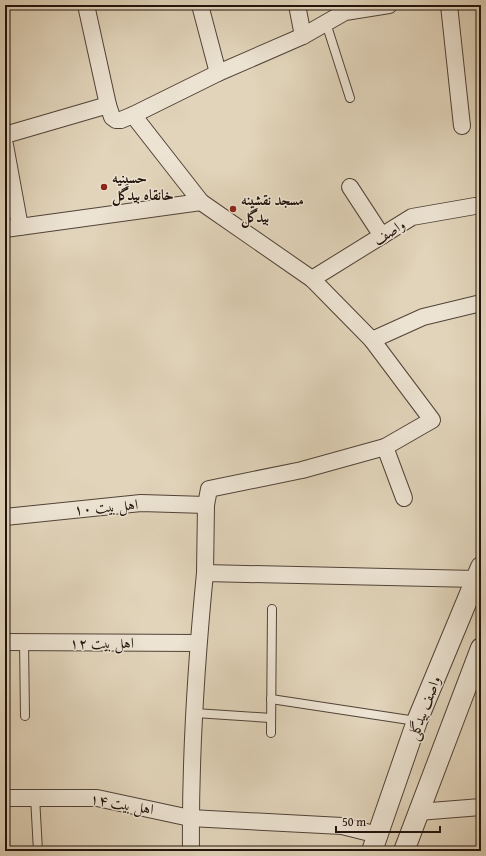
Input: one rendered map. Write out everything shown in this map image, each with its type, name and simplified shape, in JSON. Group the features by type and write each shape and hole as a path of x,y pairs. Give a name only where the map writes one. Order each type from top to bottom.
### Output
{"street":[{"path":"86,5 108,105 112,117 116,120 121,120 133,115 218,73 303,36 345,12 389,5"},
{"path":"200,5 218,73"},
{"path":"297,5 303,36"},
{"path":"449,5 462,126"},
{"path":"5,135 108,105"},
{"path":"133,115 200,202 312,279 372,340 432,420 385,447 302,470 209,489 206,505 205,573 198,643 190,818 191,851"},
{"path":"5,144 13,228 200,202"},
{"path":"350,187 382,236"},
{"name":"واصف","path":"312,279 412,217 475,206"},
{"path":"372,340 423,317 481,303"},
{"path":"385,447 404,498"},
{"name":"اهل بیت ۱۰","path":"5,517 141,503 206,505"},
{"path":"205,573 479,573"},
{"name":"واصف بیدگلی","path":"375,843 417,721 479,573"},
{"name":"اهل بیت ۱۲","path":"5,642 198,643"},
{"path":"404,851 418,812 477,668 481,648"},
{"name":"اهل بیت ۱۴","path":"5,798 97,798 190,818 342,826 375,843"},
{"path":"418,812 481,807"}],"lane":[{"path":"326,23 350,98"},
{"path":"271,733 272,609"},
{"path":"24,642 25,716"},
{"path":"271,699 417,721"},
{"path":"195,714 271,718"},
{"path":"35,797 38,851"}],"place":[{"name":"حسینیه خانقاه بیدگل","path":"104,187"},
{"name":"مسجد نقشینه بیدگل","path":"233,209"}]}
